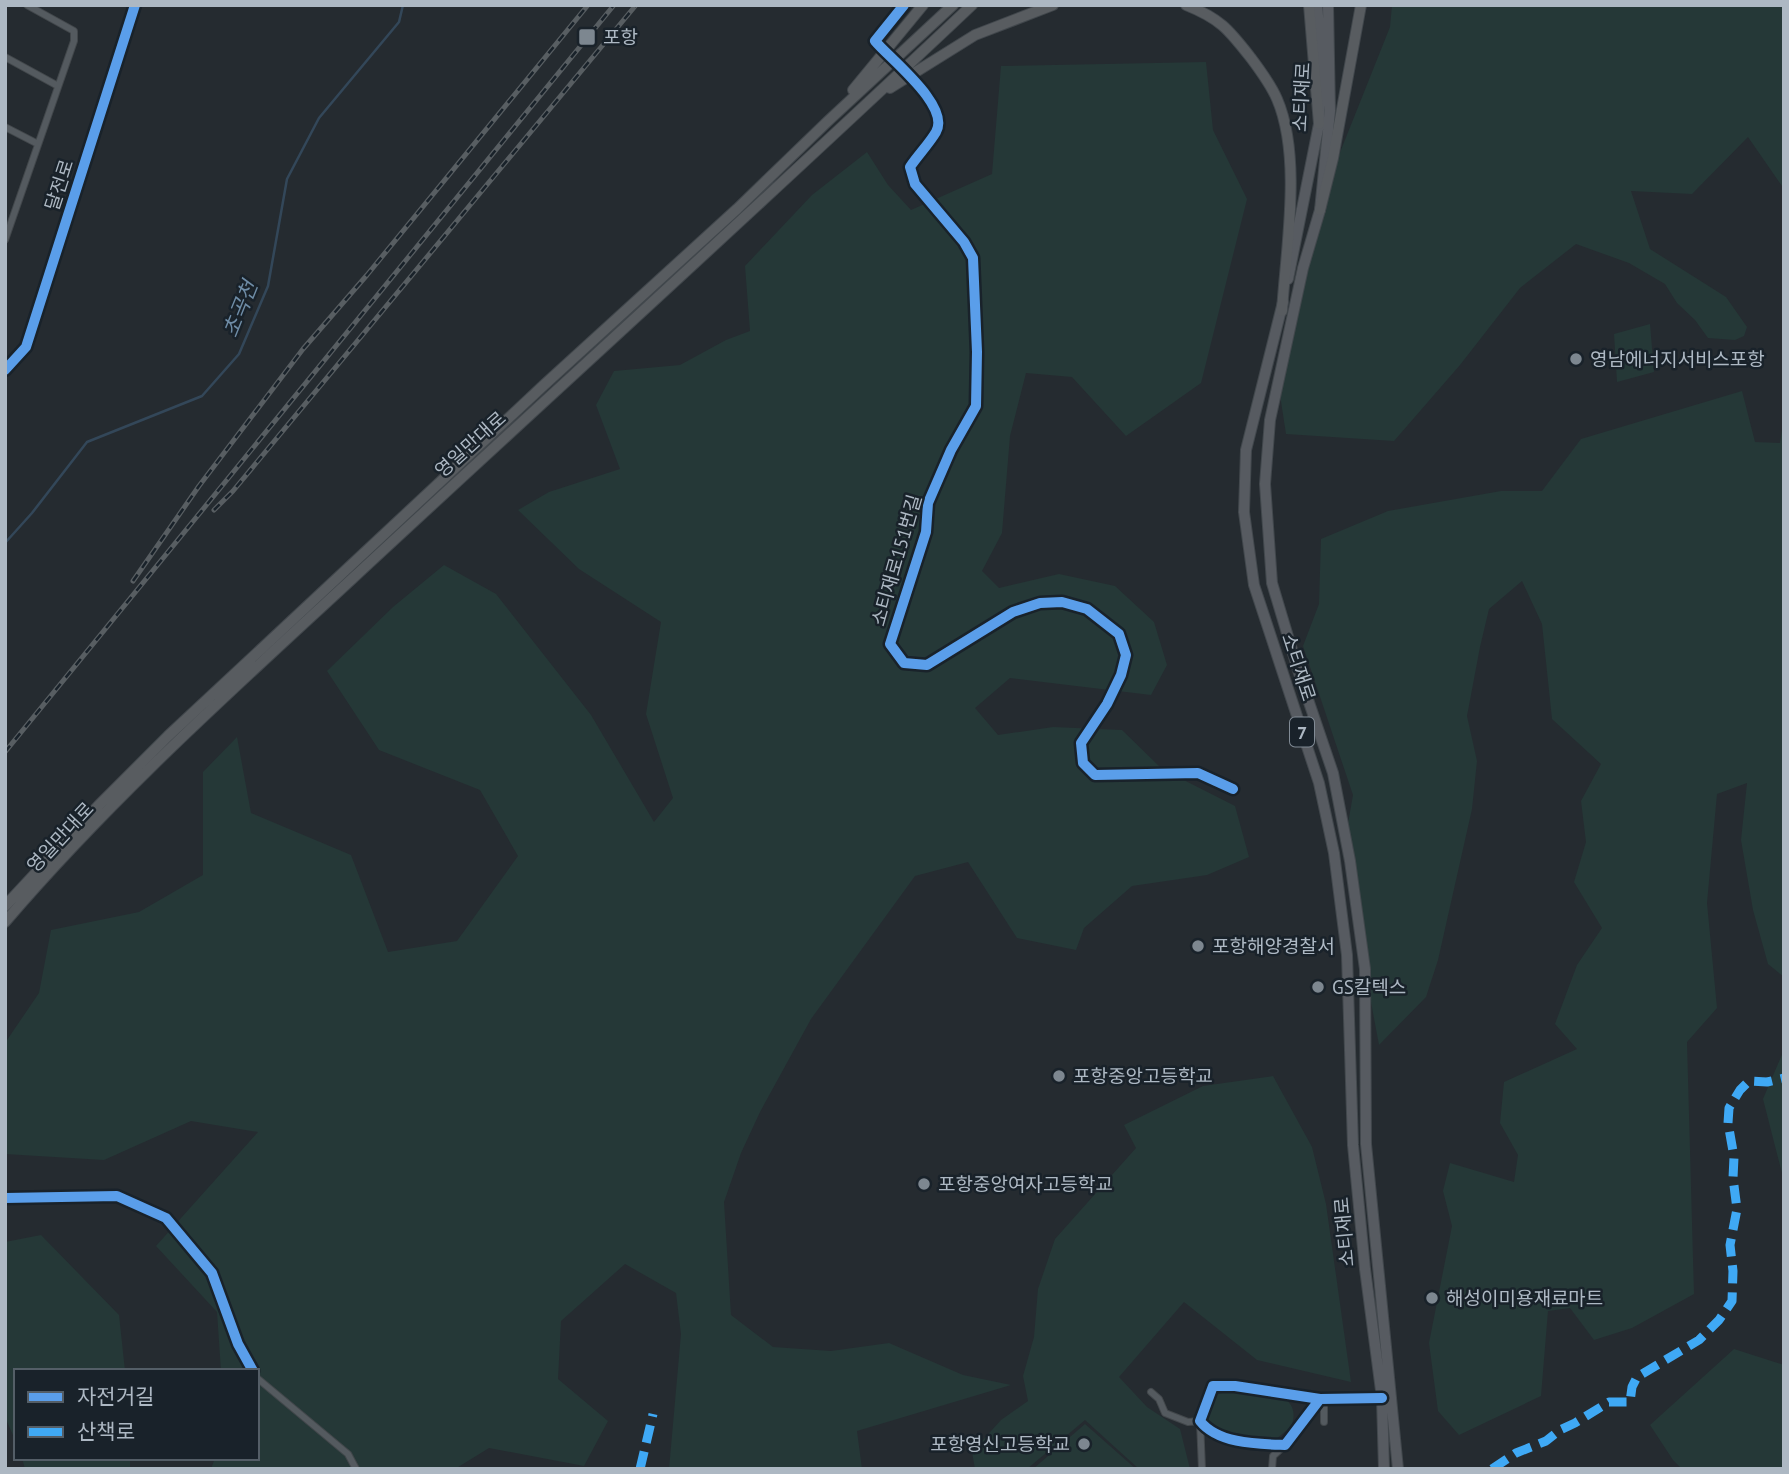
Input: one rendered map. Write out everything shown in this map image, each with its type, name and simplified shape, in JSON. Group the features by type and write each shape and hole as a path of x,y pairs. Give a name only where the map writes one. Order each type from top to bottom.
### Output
{"highway":[{"path":"828,121 923,5"},
{"name":"영일만대로","path":"5,906 167,736 737,209 953,5"},
{"name":"영일만대로","path":"6,922 103,816 226,696 972,5"},
{"path":"867,102 975,35 1053,5"},
{"path":"1186,5 1227,27 1277,98 1286,131 1291,176 1282,311"},
{"path":"1309,5 1320,124"},
{"path":"1320,209 1333,158 1361,5"}],"main road":[{"name":"소티재로","path":"1317,5 1322,60 1320,124 1282,311 1246,450 1244,512 1254,585 1319,783 1334,853 1347,955 1353,1145 1365,1269 1382,1398 1384,1469"},
{"name":"소티재로","path":"1328,5 1330,111 1320,209 1303,268 1270,420 1265,484 1272,583 1333,772 1354,888 1365,969 1366,1144 1398,1469"}],"street":[{"path":"5,240 74,41 74,31 27,5"},
{"name":"달전로","path":"5,370 26,347 135,5"},
{"path":"882,49 875,41 904,5"},
{"path":"5,57 58,86"},
{"name":"소티재로151번길","path":"916,83 938,114 938,130 910,167 915,184 964,242 973,258 976,406 951,450 928,503 926,533 890,644 904,663 927,665 1013,612 1040,603 1062,602 1087,608 1119,634 1126,655 1121,675 1107,704 1081,743 1083,763 1095,775 1198,773 1233,789"},
{"path":"5,127 38,144"},
{"path":"5,214 13,219"},
{"path":"5,1198 117,1196 166,1218 212,1273 238,1344 252,1369"},
{"path":"259,1380 348,1454 356,1469"},
{"path":"1202,1469 1200,1422 1213,1386 1235,1386 1322,1399 1382,1398"},
{"path":"1151,1392 1159,1399 1165,1413 1188,1422 1200,1422"},
{"path":"1322,1399 1324,1422"},
{"path":"1272,1469 1273,1456 1322,1399"},
{"path":"1200,1422 1206,1430 1232,1439 1285,1445"}],"green space":[{"path":"1392,5 1784,5 1784,189 1748,137 1692,194 1631,191 1650,249 1726,297 1747,327 1744,336 1735,340 1708,338 1695,320 1677,303 1665,284 1629,263 1576,244 1520,288 1460,365 1394,441 1286,434 1280,395 1306,253 1329,180 1390,27"},
{"path":"1206,62 1213,130 1247,199 1201,383 1126,436 1072,377 1026,373 1010,436 1002,533 982,571 999,588 1059,574 1115,586 1154,622 1167,665 1151,695 1010,678 975,708 998,735 1053,727 1122,730 1162,769 1235,806 1249,857 1207,875 1132,886 1084,928 1076,950 1017,938 968,862 915,876 811,1019 760,1112 741,1153 724,1202 731,1315 773,1347 831,1351 889,1343 963,1375 1011,1385 857,1431 862,1469 669,1469 681,1334 676,1293 625,1264 561,1321 558,1379 608,1421 584,1466 489,1448 455,1469 211,1469 214,1460 259,1460 259,1369 221,1369 217,1312 156,1246 258,1132 191,1121 104,1160 5,1154 5,1043 39,993 51,930 139,912 203,875 203,772 237,737 251,813 351,855 388,952 457,941 518,856 480,790 379,750 327,671 393,607 444,565 496,594 591,715 654,822 673,798 646,714 661,622 579,569 518,510 549,492 620,469 596,405 614,371 680,365 726,340 750,331 745,266 812,195 867,152 888,185 911,210 992,174 1001,66"},
{"path":"1650,324 1654,372 1617,382 1614,334"},
{"path":"1742,391 1755,442 1780,443 1784,417 1784,977 1768,964 1753,910 1741,840 1747,783 1717,794 1707,903 1717,1008 1687,1042 1694,1294 1632,1328 1594,1340 1570,1308 1548,1311 1541,1396 1459,1435 1438,1411 1429,1343 1452,1226 1443,1191 1450,1163 1514,1182 1518,1155 1500,1123 1504,1082 1577,1049 1555,1024 1577,965 1602,928 1574,882 1586,842 1581,801 1601,764 1552,719 1542,624 1522,581 1489,609 1480,647 1467,716 1477,761 1472,809 1438,960 1426,997 1379,1045 1343,852 1353,795 1303,646 1319,604 1321,539 1388,511 1501,491 1542,491 1581,439"},
{"path":"1784,1050 1784,1181 1763,1099"},
{"path":"1273,1076 1312,1147 1326,1204 1351,1382 1257,1360 1184,1302 1119,1377 1147,1407 1180,1429 1190,1469 1139,1469 1085,1420 1027,1469 975,1469 972,1452 1001,1420 1028,1401 1023,1376 1034,1337 1038,1289 1055,1239 1136,1148 1124,1125 1203,1086"},
{"path":"41,1235 119,1315 125,1369 14,1369 14,1437 5,1417 5,1242"},
{"path":"1734,1349 1784,1365 1784,1469 1682,1469 1650,1425"},
{"path":"1226,1392 1283,1397 1293,1410 1291,1427 1276,1439 1234,1436 1215,1429 1204,1412 1212,1398"},
{"name":"포항영신고등학교","path":"1085,1424 1136,1469 1033,1469"},
{"path":"23,1460 130,1460 130,1469 25,1469"}],"waterway":[{"name":"초곡천","path":"5,543 87,442 202,396 239,354 268,286 287,179 319,118 399,22 403,5"}],"tunnel":[{"path":"882,50 916,83"}],"railway":[{"path":"133,581 199,486 303,349 588,5"},
{"path":"5,752 614,5"},
{"path":"214,510 233,491 636,5"}],"marked path":[{"path":"1492,1469 1516,1453 1546,1441 1609,1402 1630,1402 1632,1387 1637,1377 1699,1340 1719,1320 1732,1301 1730,1245 1737,1209 1733,1178 1734,1157 1728,1123 1729,1108 1749,1081 1767,1082 1784,1078"},
{"path":"640,1469 653,1414"}],"cycle path":[{"path":"5,370 26,347 135,5"},
{"path":"904,5 875,41 917,84 935,109 938,121 936,132 910,167 915,184 964,242 973,258 976,406 951,450 928,503 926,532 890,644 904,663 927,665 1013,612 1040,603 1062,602 1087,609 1119,634 1126,655 1121,675 1107,704 1081,743 1083,763 1095,775 1198,773 1233,789"},
{"path":"5,1198 117,1196 166,1218 212,1273 238,1344 252,1369"},
{"path":"1320,1399 1285,1445 1251,1443 1228,1438 1208,1429 1200,1421 1213,1386 1235,1386 1320,1399 1382,1398"}],"place":[{"name":"포항","path":"587,37"},
{"name":"영남에너지서비스포항","path":"1576,359"},
{"name":"포항해양경찰서","path":"1198,946"},
{"name":"GS칼텍스","path":"1318,987"},
{"name":"포항중앙고등학교","path":"1059,1076"},
{"name":"포항중앙여자고등학교","path":"924,1184"},
{"name":"해성이미용재료마트","path":"1432,1298"},
{"name":"포항영신고등학교","path":"1084,1444"}]}
